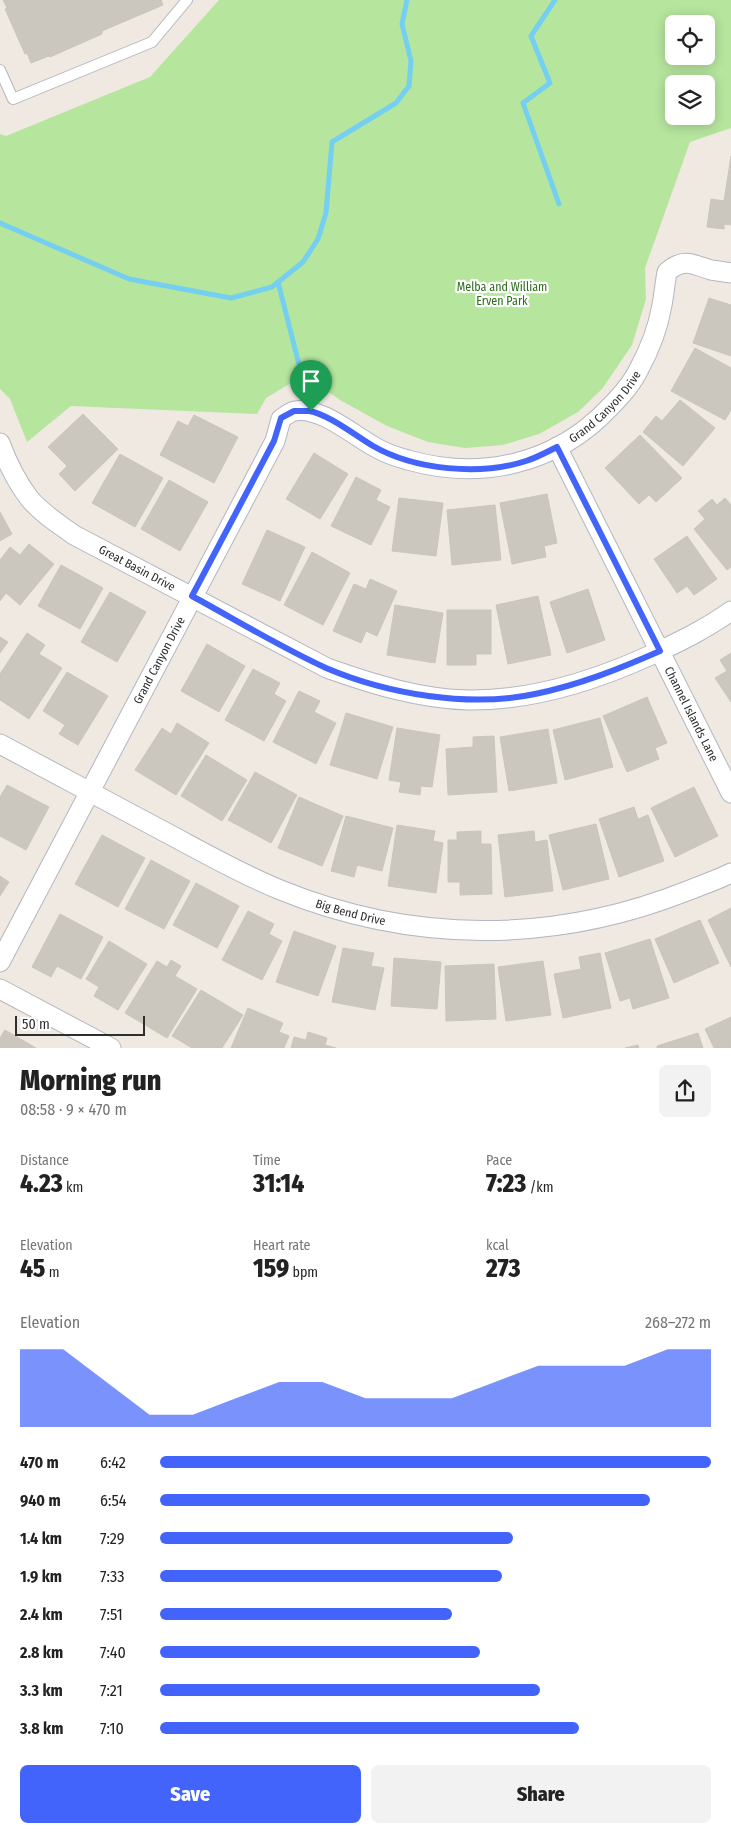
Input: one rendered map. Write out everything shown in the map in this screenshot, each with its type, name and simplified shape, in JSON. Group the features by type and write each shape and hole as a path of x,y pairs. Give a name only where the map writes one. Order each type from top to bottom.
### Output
{"street":[{"name":"Grand Canyon Drive","path":"0,962 274,441 281,418 294,411 311,411 331,420 374,447 406,460 437,467 494,468 526,461 583,433 624,392 639,371 656,329 667,272 681,263 695,264 710,270 731,273"},
{"name":"Great Basin Drive","path":"0,443 4,455 30,498 48,516 74,535 327,668 366,682 436,697 468,700 533,695 595,678 660,651 686,639 731,611"},
{"name":"Channel Islands Lane","path":"557,447 731,793"},
{"name":"Big Bend Drive","path":"0,744 219,861 277,889 376,920 411,926 485,931 543,928 580,923 619,914 656,903 731,873"},
{"path":"0,989 110,1048"}],"lane":[{"path":"0,70 14,99 152,42 187,0"}],"green space":[{"name":"Melba and William Erven Park","path":"219,0 731,0 731,128 690,142 645,268 646,299 632,345 602,389 578,412 539,434 503,445 465,448 428,442 387,426 340,400 315,382 291,383 266,398 257,414 71,406 27,442 10,399 0,389 0,134 6,136 150,77"}],"building":[{"path":"3,0 161,0 163,5 102,31 102,34 50,57 31,63 27,53 25,54 5,9 7,8"},
{"path":"731,156 731,225 724,224 724,229 707,227 711,199 724,201"},
{"path":"709,298 731,305 731,356 693,343"},
{"path":"695,348 731,368 731,410 725,420 671,391"},
{"path":"680,400 715,428 683,466 643,432 656,416 662,421"},
{"path":"83,414 118,449 75,491 59,474 67,466 48,447"},
{"path":"194,415 238,437 214,483 160,455 178,421 188,426"},
{"path":"640,435 682,478 656,502 649,495 639,504 605,468"},
{"path":"314,453 348,474 320,519 286,499"},
{"path":"120,454 163,478 135,527 92,503"},
{"path":"356,477 381,490 376,500 390,507 371,545 331,526"},
{"path":"169,480 208,502 180,551 141,529"},
{"path":"547,494 557,543 544,546 546,557 512,564 500,503"},
{"path":"399,498 443,503 436,556 392,551"},
{"path":"725,498 731,505 731,567 727,570 694,529 705,519 698,511 712,499 717,505"},
{"path":"495,505 501,560 452,565 447,510"},
{"path":"0,512 12,534 0,541"},
{"path":"267,530 305,547 280,601 242,584"},
{"path":"687,536 717,579 694,595 687,586 677,593 654,559"},
{"path":"29,544 54,564 20,605 6,593 0,601 0,560 10,547 20,555"},
{"path":"312,552 350,573 323,625 284,605"},
{"path":"61,565 103,588 80,629 38,606"},
{"path":"370,579 397,591 377,636 366,631 361,643 333,631 354,584 366,589"},
{"path":"588,589 605,640 567,653 550,602"},
{"path":"110,592 146,612 117,662 81,642"},
{"path":"538,596 551,655 508,664 496,605"},
{"path":"395,605 443,613 435,663 387,655"},
{"path":"447,610 491,610 491,654 476,654 476,665 447,665"},
{"path":"27,633 45,645 39,654 62,668 29,719 0,700 0,674"},
{"path":"0,637 8,642 0,653"},
{"path":"207,644 245,666 219,712 181,691"},
{"path":"731,653 731,702 715,678 727,671 720,660"},
{"path":"253,669 280,683 274,694 286,701 264,741 225,720"},
{"path":"67,672 108,696 78,745 59,734 65,725 43,711"},
{"path":"299,691 320,701 314,712 336,723 316,764 273,742"},
{"path":"647,697 667,743 655,748 659,759 627,772 603,716"},
{"path":"346,713 393,727 377,779 330,765"},
{"path":"600,718 613,767 565,780 553,730"},
{"path":"177,723 209,743 176,795 135,770 162,728 171,734"},
{"path":"397,728 440,735 432,787 421,786 420,795 399,792 401,782 389,780"},
{"path":"548,729 557,783 509,791 500,737"},
{"path":"494,736 497,792 448,795 446,749 473,747 473,737"},
{"path":"206,755 247,780 222,821 181,796"},
{"path":"255,772 297,795 271,843 228,820"},
{"path":"7,785 49,807 26,850 0,836 0,797"},
{"path":"694,787 718,836 675,857 651,808"},
{"path":"299,797 343,816 322,866 278,848"},
{"path":"634,807 638,819 648,815 664,861 619,877 599,819"},
{"path":"346,816 393,828 382,871 357,865 354,877 331,871"},
{"path":"596,824 609,879 563,890 549,835"},
{"path":"397,825 435,831 433,841 443,843 436,893 388,886"},
{"path":"481,831 481,844 491,844 492,894 460,895 460,882 448,882 448,840 457,840 457,832"},
{"path":"534,831 535,842 547,840 553,891 505,897 498,835"},
{"path":"102,835 145,858 118,907 75,884"},
{"path":"151,860 190,881 164,929 125,909"},
{"path":"0,876 9,882 0,896"},
{"path":"196,883 239,906 217,948 173,925"},
{"path":"731,908 731,967 708,920"},
{"path":"248,911 274,924 269,934 282,941 262,980 222,960"},
{"path":"60,914 103,937 81,979 57,966 51,977 32,967"},
{"path":"700,920 719,963 674,983 655,939"},
{"path":"294,931 336,946 318,996 276,982"},
{"path":"650,939 669,998 633,1009 630,998 620,1001 605,953"},
{"path":"109,941 147,964 118,1010 94,996 99,987 86,979"},
{"path":"343,948 374,953 371,966 384,968 375,1010 332,1002"},
{"path":"600,953 611,1008 563,1018 554,974 581,969 579,957"},
{"path":"394,958 441,962 437,1009 391,1006"},
{"path":"171,960 181,966 175,976 197,989 167,1038 125,1013 157,961 167,967"},
{"path":"543,961 551,1015 506,1021 498,967"},
{"path":"494,964 496,1019 446,1021 445,966"},
{"path":"201,990 243,1015 222,1048 192,1048 172,1036"},
{"path":"248,1008 283,1023 279,1032 289,1036 284,1048 231,1048"},
{"path":"731,1017 731,1048 714,1048 705,1029"},
{"path":"5,1030 36,1048 0,1048 0,1038"},
{"path":"308,1032 327,1038 325,1045 336,1048 291,1048 294,1037 306,1040"},
{"path":"698,1033 703,1048 657,1048 657,1046"},
{"path":"638,1045 639,1048 625,1048"}],"waterway":[{"path":"0,223 129,279 231,298 272,287 303,262 318,239 326,213 332,142 396,103 409,86 411,61 402,24 407,0"},
{"path":"555,0 531,36 550,83 523,103 559,204"},
{"path":"278,282 304,384"}],"route":[{"path":"294,411 311,411 331,420 374,447 406,460 437,467 494,468 526,461 557,447 660,651 595,678 533,695 468,700 436,697 366,682 327,668 192,596 274,441 281,418 294,411"}]}
